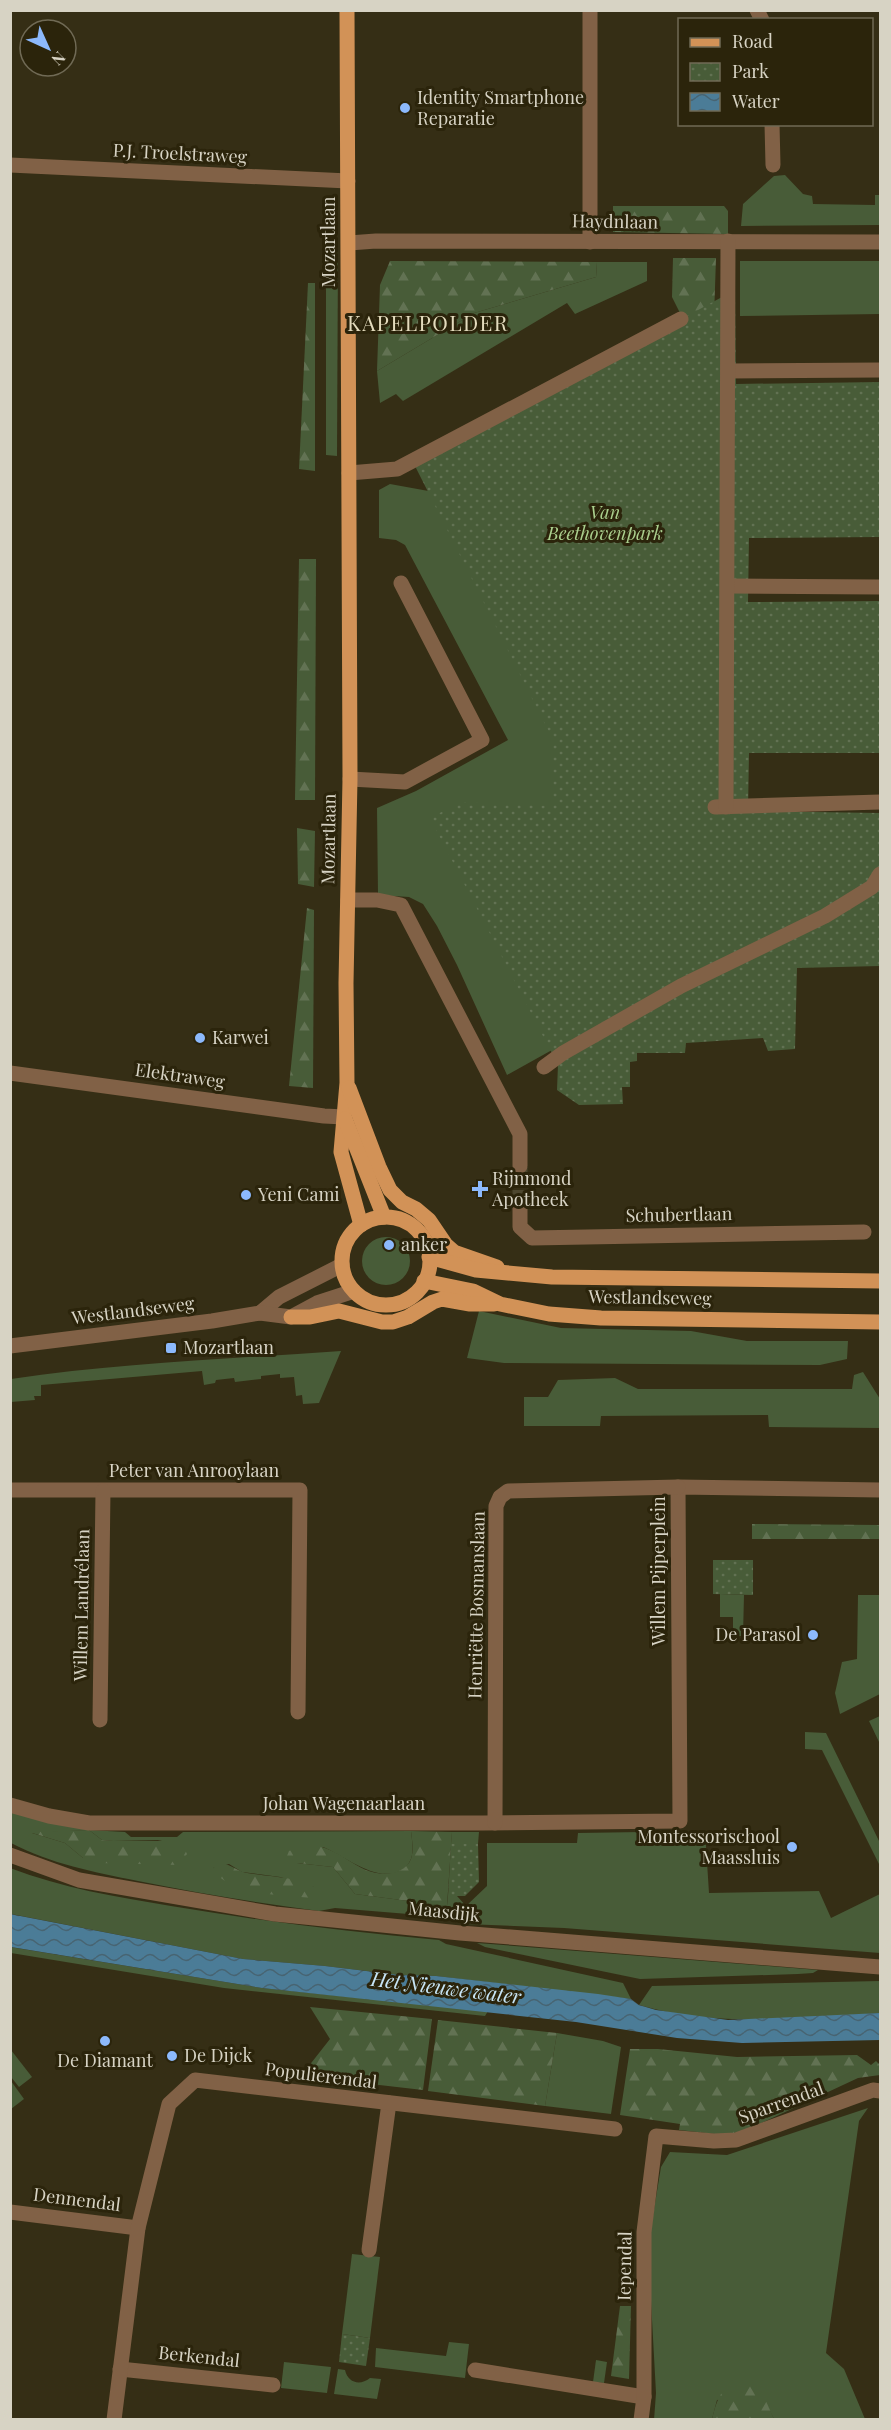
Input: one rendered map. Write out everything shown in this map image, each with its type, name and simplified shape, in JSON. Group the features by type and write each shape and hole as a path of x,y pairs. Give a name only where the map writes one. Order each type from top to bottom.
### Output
{"main road":[{"name":"Mozartlaan","path":"347,10 350,779 346,983 347,1083 341,1152 361,1225"},
{"path":"347,1083 378,1167 390,1190 402,1202 429,1220 446,1245 454,1252 479,1259 511,1273"},
{"name":"Mozartlaan","path":"344,1117 384,1217"},
{"path":"384,1217 402,1220 417,1230 427,1245 429,1257 424,1281 411,1296 392,1304 372,1302 354,1291 346,1279 342,1265 346,1243 361,1225 372,1219 384,1217"},
{"name":"Westlandseweg","path":"429,1257 465,1268 552,1277 880,1281"},
{"name":"Westlandseweg","path":"424,1281 472,1291 500,1304 549,1314 601,1318 880,1322"},
{"path":"291,1317 310,1317 339,1311 382,1322 393,1322 408,1317 442,1299 470,1304 500,1304"}],"street":[{"path":"590,10 590,242"},
{"path":"772,126 772,165"},
{"name":"P.J. Troelstraweg","path":"10,165 348,181"},
{"path":"728,241 728,586 721,807 880,802"},
{"name":"Haydnlaan","path":"349,243 728,241 880,243"},
{"path":"349,473 397,469 681,319"},
{"path":"728,371 880,370"},
{"name":"Mozartlaan","path":"350,779 405,782 482,740 401,584"},
{"path":"728,586 880,587"},
{"path":"544,1067 563,1053 681,986 825,915 872,887 880,874"},
{"name":"Mozartlaan","path":"348,900 377,900 401,905 520,1134 520,1166"},
{"name":"Elektraweg","path":"10,1073 344,1117"},
{"name":"Schubertlaan","path":"520,1205 520,1227 532,1238 864,1232"},
{"name":"Westlandseweg","path":"260,1313 279,1297 309,1284 342,1265"},
{"path":"291,1317 317,1303 354,1291"},
{"name":"Westlandseweg","path":"10,1346 260,1313 291,1317"},
{"name":"Willem Pijperplein","path":"680,1821 678,1487 880,1490"},
{"name":"Henriëtte Bosmanslaan","path":"495,1823 496,1506 500,1497 508,1491 678,1487"},
{"name":"Peter van Anrooylaan","path":"10,1490 300,1490 298,1712"},
{"name":"Willem Landrélaan","path":"100,1720 103,1491"},
{"name":"Johan Wagenaarlaan","path":"10,1805 49,1816 89,1823 680,1821"},
{"name":"Maasdijk","path":"10,1855 79,1880 275,1914 460,1933 880,1967"},
{"name":"Populierendal","path":"138,2228 170,2104 195,2080 615,2129"},
{"name":"Sparrendal","path":"656,2136 714,2141 736,2140 873,2090 880,2091"},
{"name":"Populierendal","path":"369,2250 389,2103"},
{"name":"Iependal","path":"641,2420 644,2397 645,2232 656,2136"},
{"name":"Dennendal","path":"10,2212 138,2228"},
{"path":"114,2420 138,2228"},
{"name":"Berkendal","path":"120,2368 273,2385"},
{"path":"475,2370 644,2397"}],"green space":[{"path":"785,175 803,194 812,196 813,204 875,205 875,195 880,195 880,225 741,226 743,204 774,176"},
{"path":"613,206 724,206 728,211 728,234 613,232"},
{"path":"326,251 338,252 337,456 326,455"},
{"path":"673,258 716,258 713,346 689,331 672,297"},
{"path":"390,261 597,262 596,277 474,313 377,371 380,285"},
{"path":"740,261 880,261 880,314 740,316"},
{"path":"597,262 647,262 647,281 575,314 567,303 403,401 396,394 380,403 377,371 474,313 596,277"},
{"path":"308,283 315,283 315,471 299,469"},
{"name":"Van Beethovenpark","path":"735,290 736,384 880,382 880,537 749,538 748,602 880,601 880,753 749,753 748,811 880,813 880,966 797,968 795,1049 768,1051 763,1038 686,1043 685,1053 637,1053 637,1061 630,1062 630,1087 622,1087 623,1104 579,1105 557,1090 558,1065 430,818 461,802 553,806 553,740 414,464"},
{"path":"641,382 561,1045 507,1075 457,965 423,904 409,897 378,895 377,808 416,791 508,740 405,545 396,540 379,538 379,490 390,484 434,492"},
{"path":"299,559 316,559 315,800 295,800"},
{"path":"297,828 315,831 314,887 298,884"},
{"path":"307,908 314,910 313,1088 289,1086"},
{"path":"386,1237 403,1244 410,1261 403,1278 386,1285 369,1278 362,1261 369,1244"},
{"path":"479,1311 561,1328 691,1331 747,1341 848,1341 847,1359 820,1365 504,1363 467,1358"},
{"path":"341,1351 319,1403 303,1404 302,1395 296,1396 294,1377 280,1378 280,1374 235,1382 234,1378 216,1380 215,1383 204,1385 202,1371 41,1385 41,1396 34,1396 35,1400 11,1402 11,1379 134,1365"},
{"path":"863,1372 880,1399 880,1428 769,1427 768,1415 601,1416 600,1426 524,1426 524,1397 548,1397 558,1380 615,1378 638,1389 852,1389 854,1375"},
{"path":"752,1524 880,1525 880,1569 879,1539 752,1539"},
{"path":"713,1560 753,1560 753,1595 713,1594"},
{"path":"720,1594 744,1595 743,1636 733,1636 733,1617 720,1617"},
{"path":"858,1595 880,1595 880,1694 840,1714 835,1693 842,1662 857,1659"},
{"path":"880,1716 880,1744 869,1721"},
{"path":"805,1732 826,1733 880,1843 880,1866 822,1750 805,1749"},
{"path":"10,1812 89,1830 125,1832 131,1837 177,1837 183,1832 411,1831 411,1859 404,1869 392,1873 382,1874 361,1867 323,1847 297,1863 333,1867 355,1894 447,1906 448,1896 457,1896 466,1906 487,1886 487,1843 577,1843 578,1833 705,1831 709,1893 819,1891 831,1918 880,1894 880,1953 564,1928 465,1924 457,1918 335,1908 319,1911 206,1894 105,1874 57,1862 11,1843","holes":["89,1830 102,1840 162,1840 83,1858 65,1843 32,1833","229,1864 242,1872 280,1877 314,1887 213,1868"]},
{"path":"89,1830 102,1840 177,1841 187,1854 179,1865 98,1863 83,1858 65,1843 29,1832"},
{"path":"411,1831 452,1832 447,1906 355,1894 333,1867 297,1863 287,1856 289,1851 298,1848 320,1847 366,1870 385,1874 398,1872 408,1865 411,1859 413,1849"},
{"path":"452,1832 479,1832 478,1844 451,1844"},
{"path":"451,1844 478,1844 479,1882 465,1896 448,1896"},
{"path":"221,1863 251,1874 297,1880 315,1888 320,1894 313,1898 273,1895 243,1889 220,1877 213,1868"},
{"path":"10,1868 70,1886 151,1903 305,1926 439,1940 446,1944 623,1983 631,1999 436,1976 399,1975 243,1959 11,1914"},
{"path":"477,1943 818,1970 813,1973 798,1974 640,1979 485,1947"},
{"path":"10,1947 262,1988 488,2011 485,2016 224,1988 11,1953"},
{"path":"880,1981 880,2013 789,2019 728,2019 698,2017 639,2005 652,1986"},
{"path":"310,2007 432,2019 423,2090 301,2076 330,2039"},
{"path":"438,2020 557,2033 545,2106 428,2091"},
{"path":"557,2033 603,2041 621,2047 611,2114 545,2106"},
{"path":"630,2049 658,2049 737,2057 857,2055 871,2065 876,2061 880,2065 880,2075 858,2078 744,2131 724,2135 679,2130 680,2124 620,2115"},
{"path":"11,2050 32,2077 19,2087 11,2077"},
{"path":"11,2081 24,2099 11,2109"},
{"path":"868,2108 859,2121 826,2353 844,2369 865,2419 774,2419 762,2396 717,2400 712,2419 654,2420 656,2393 648,2246 661,2167 670,2152 727,2155"},
{"path":"352,2254 380,2257 370,2338 342,2334"},
{"path":"620,2306 631,2306 629,2379 611,2376"},
{"path":"342,2334 370,2338 366,2366 339,2362"},
{"path":"449,2342 469,2344 465,2378 375,2367 376,2348 446,2356"},
{"path":"596,2360 607,2362 604,2383 593,2382"},
{"path":"284,2362 331,2367 327,2393 281,2388"},
{"path":"338,2369 345,2370 349,2378 355,2382 362,2382 370,2378 381,2379 377,2399 334,2394"},
{"path":"755,2377 774,2419 712,2419 717,2401 725,2389 737,2382"}],"water":[{"name":"Het Nieuwe water","path":"10,1914 243,1959 399,1975 436,1976 598,1994 631,1999 639,2005 656,2010 728,2020 880,2013 880,2040 742,2043 677,2038 576,2022 262,1988 11,1947"}],"tunnel":[{"path":"520,1166 520,1205"}],"place":[{"name":"Identity Smartphone Reparatie","path":"405,108"},
{"name":"Karwei","path":"200,1038"},
{"name":"Rijnmond Apotheek","path":"480,1189"},
{"name":"Yeni Cami","path":"246,1195"},
{"name":"anker","path":"389,1245"},
{"name":"Mozartlaan","path":"171,1348"},
{"name":"De Parasol","path":"813,1635"},
{"name":"Montessorischool Maassluis","path":"792,1847"},
{"name":"De Diamant","path":"105,2041"},
{"name":"De Dijck","path":"172,2056"}],"district":[{"name":"KAPELPOLDER","path":"428,324"}]}
